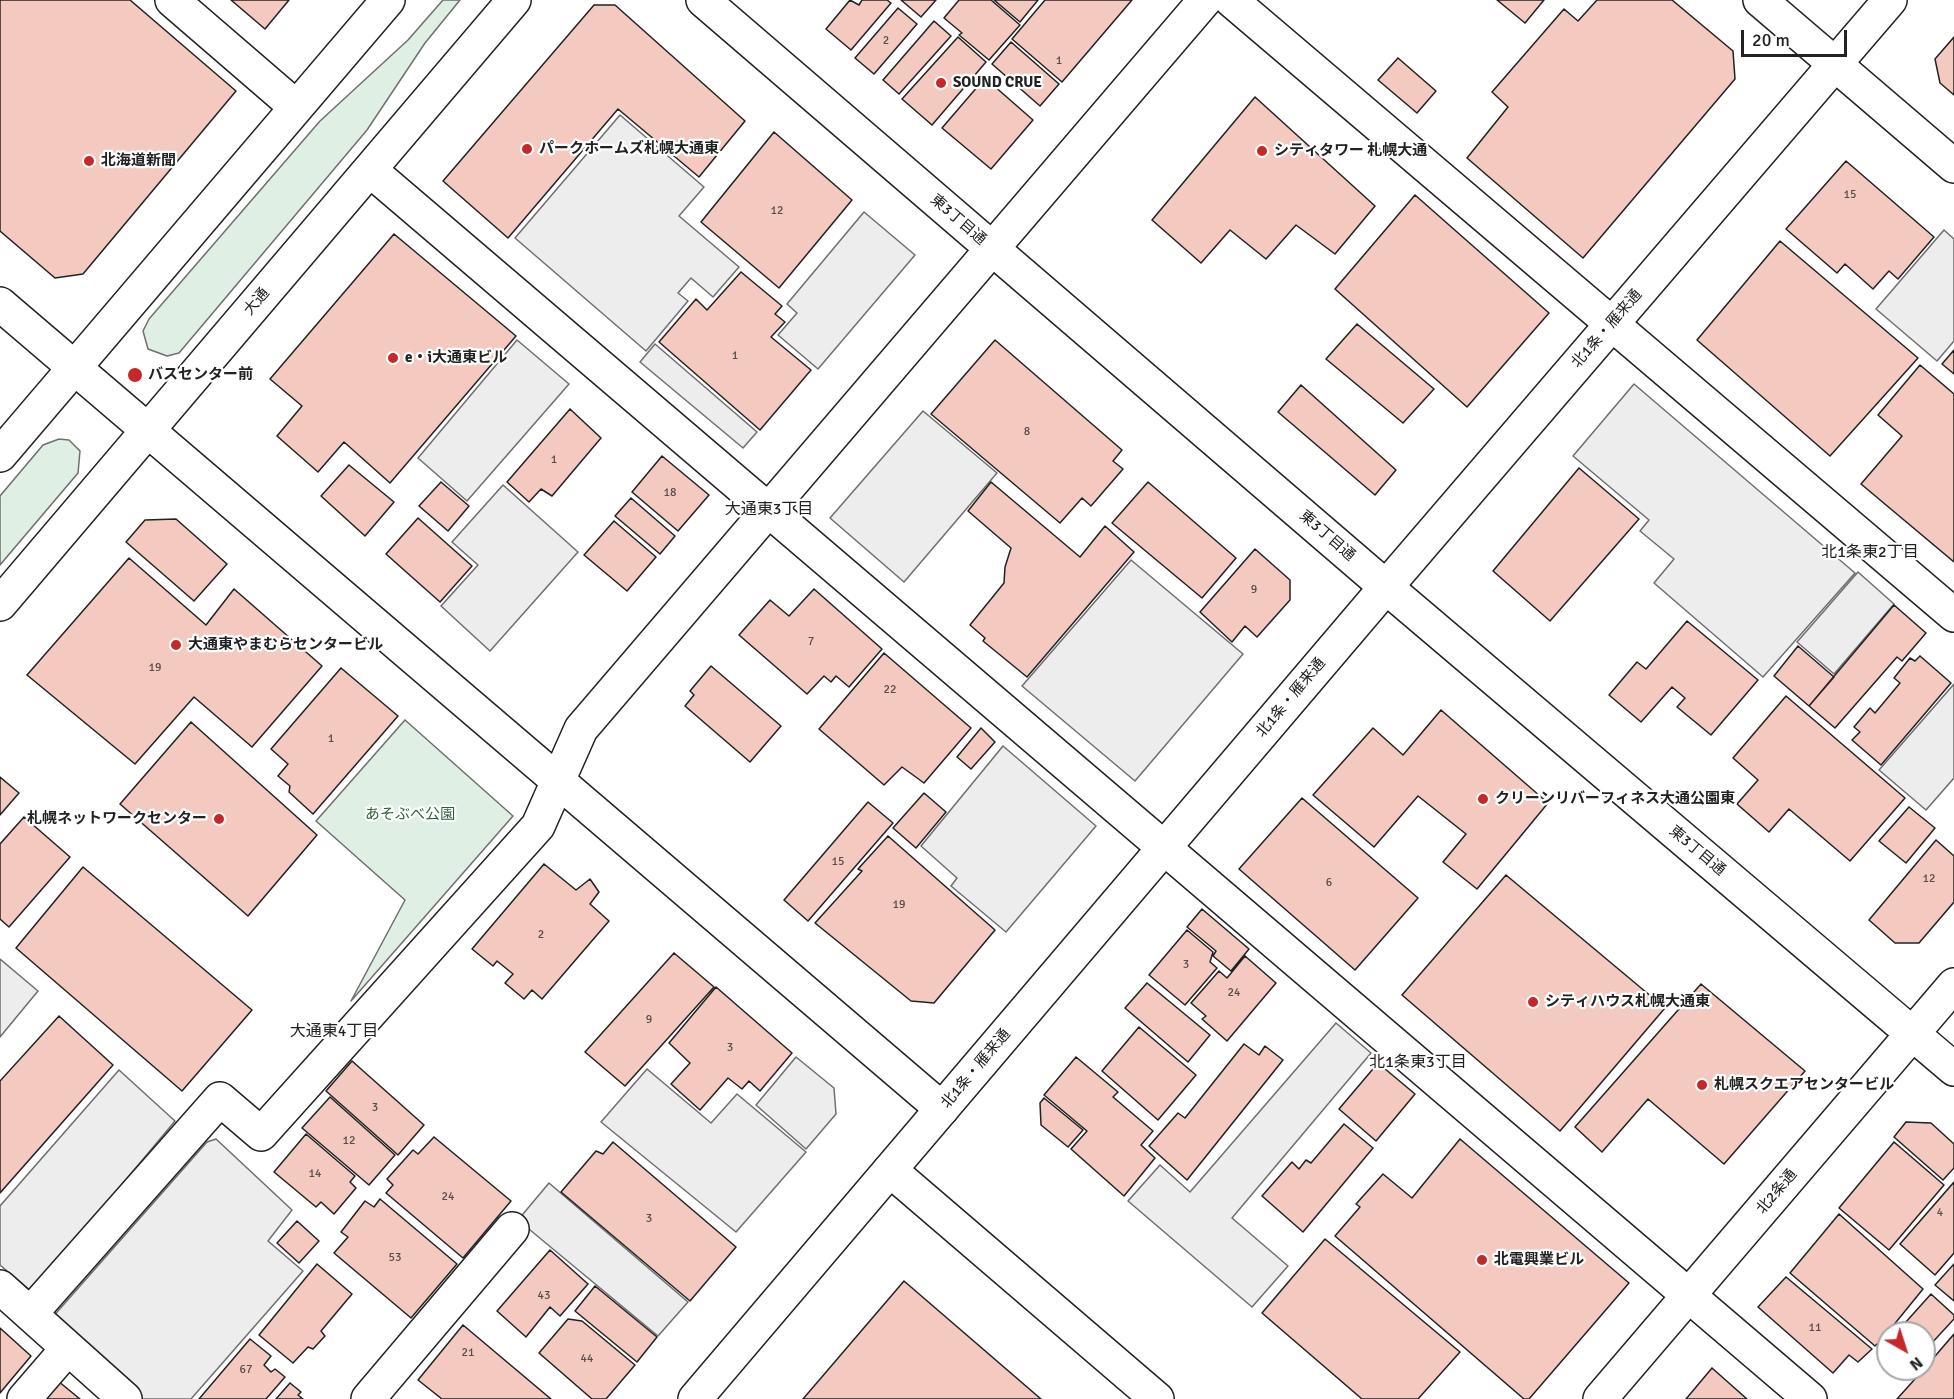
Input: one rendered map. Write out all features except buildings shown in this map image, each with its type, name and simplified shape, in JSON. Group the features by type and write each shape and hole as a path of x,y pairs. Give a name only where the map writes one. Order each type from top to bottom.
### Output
{"main road":[{"path":"171,0 296,107"},
{"path":"0,455 388,0"},
{"name":"大通","path":"0,604 514,0"},
{"name":"東3丁目通","path":"703,0 1386,587 1954,1069"},
{"path":"30,1314 220,1099 261,1134 538,826 581,729 1205,0"},
{"path":"1231,0 1954,615"},
{"path":"1760,0 1954,166"},
{"name":"北1条・雁来通","path":"695,1399 1386,587 1890,0"},
{"path":"370,170 769,508 1810,1399"},
{"path":"0,304 147,432 942,1109"},
{"name":"北2条通","path":"1600,1399 1954,985"},
{"path":"890,1170 1157,1399"},
{"path":"368,1399 512,1229"},
{"path":"0,1287 125,1399"},
{"path":"24,1399 68,1348"}],"green space":[{"path":"443,0 460,0 425,43 367,130 179,353 167,356 148,349 143,331 149,319 320,121 408,40"},
{"path":"59,439 69,440 80,451 78,473 0,565 0,496 43,445"},
{"name":"あそぶべ公園","path":"405,720 513,816 351,1001 405,900 316,821"}],"shaded area":[{"path":"620,115 704,187 679,216 739,267 713,297 691,278 678,293 688,301 646,351 515,238"},
{"path":"864,212 915,255 818,369 778,335 797,313 787,304"},
{"path":"1944,230 1954,239 1954,341 1937,361 1876,309"},
{"path":"517,340 569,384 467,501 418,458"},
{"path":"655,344 757,432 743,448 640,362"},
{"path":"1634,384 1855,573 1763,677 1654,583 1674,559 1640,531 1649,520 1573,456"},
{"path":"923,411 997,473 904,582 830,518"},
{"path":"503,485 578,552 490,651 441,606 478,565 452,542"},
{"path":"1131,560 1243,654 1135,781 1022,686"},
{"path":"1858,572 1894,604 1834,674 1797,642"},
{"path":"1954,684 1954,778 1926,810 1879,770"},
{"path":"1003,746 1096,826 1006,932 951,886 957,878 921,846"},
{"path":"0,959 38,991 0,1037"},
{"path":"1336,1023 1371,1053 1232,1218 1288,1266 1252,1307 1128,1201 1160,1165 1190,1192"},
{"path":"796,1057 834,1088 836,1114 806,1149 756,1105"},
{"path":"647,1069 711,1123 737,1094 806,1152 736,1232 601,1122"},
{"path":"119,1070 175,1121 32,1292 0,1265 0,1206"},
{"path":"216,1139 292,1210 268,1241 303,1271 191,1399 141,1399 50,1320 207,1142"},
{"path":"549,1183 688,1302 658,1336 518,1220"}],"place":[{"name":"SOUND CRUE","path":"941,83"},
{"name":"パークホームズ札幌大通東","path":"527,149"},
{"name":"シティタワー 札幌大通","path":"1262,151"},
{"name":"北海道新聞","path":"89,161"},
{"name":"e・i大通東ビル","path":"393,358"},
{"name":"バスセンター前","path":"135,375"},
{"name":"大通東やまむらセンタービル","path":"176,645"},
{"name":"クリーンリバーフィネス大通公園東","path":"1483,799"},
{"name":"札幌ネットワークセンター","path":"219,819"},
{"name":"シティハウス札幌大通東","path":"1533,1002"},
{"name":"札幌スクエアセンタービル","path":"1702,1085"},
{"name":"北電興業ビル","path":"1482,1260"}],"district":[{"name":"大通東3丁目","path":"769,510"},
{"name":"北1条東2丁目","path":"1870,553"},
{"name":"大通東4丁目","path":"334,1032"},
{"name":"北1条東3丁目","path":"1418,1063"}]}
